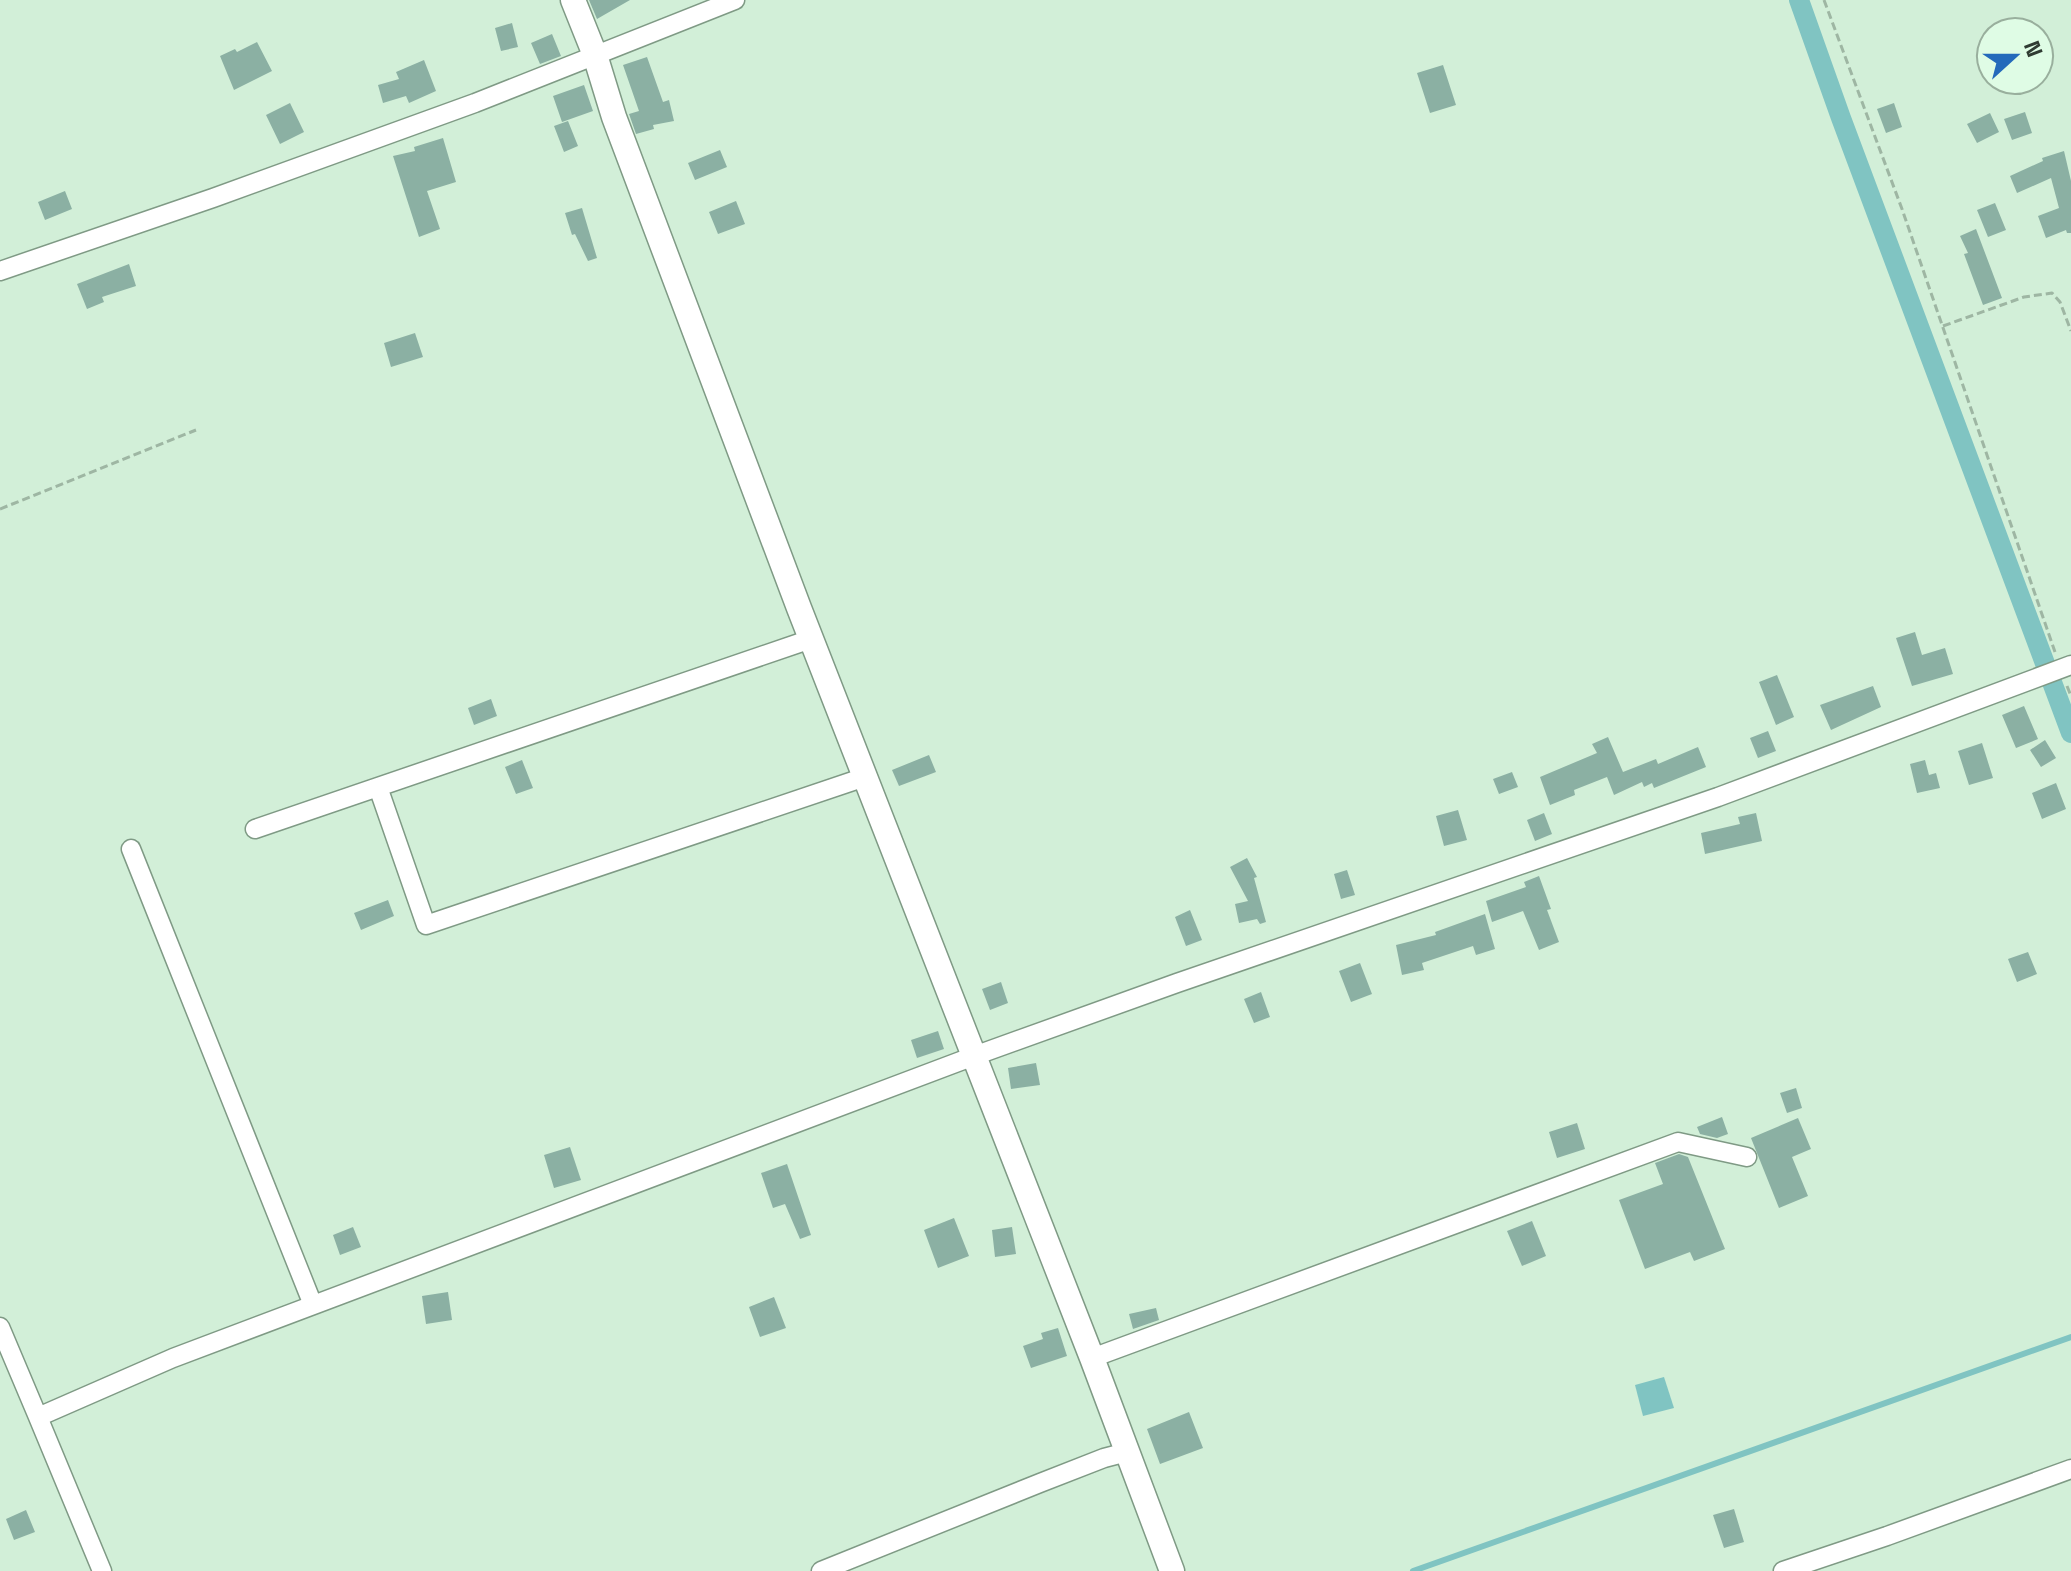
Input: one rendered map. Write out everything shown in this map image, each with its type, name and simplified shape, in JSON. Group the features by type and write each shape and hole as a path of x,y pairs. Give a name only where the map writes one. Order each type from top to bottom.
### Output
{"street":[{"path":"573,0 625,147 811,639 1172,1571"},
{"path":"0,271 461,109 735,0"},
{"path":"255,829 811,639"},
{"path":"38,1417 173,1358 974,1056 1730,793 2066,666"},
{"path":"378,787 426,925 865,777"},
{"path":"131,849 313,1305"},
{"path":"1092,1358 1678,1142 1747,1157"},
{"path":"0,1327 102,1571"},
{"path":"821,1571 1104,1458 1127,1452"},
{"path":"1783,1571 2071,1469"}],"path":[{"path":"1824,0 2066,666 2071,696"},
{"path":"1943,326 2024,297 2052,293 2060,302 2071,331"},
{"path":"0,509 196,430"}],"water":[{"path":"1664,1377 1674,1408 1643,1416 1635,1385"}],"building":[{"path":"589,0 630,0 597,19"},
{"path":"512,23 518,47 501,51 495,28"},
{"path":"552,34 561,56 540,64 531,43"},
{"path":"257,42 272,71 234,90 220,56"},
{"path":"647,57 663,102 669,100 674,121 653,125 654,129 636,134 629,114 639,111 623,65"},
{"path":"424,60 436,91 409,103 406,96 383,103 378,85 399,79 396,72"},
{"path":"1443,65 1456,105 1430,113 1417,73"},
{"path":"584,85 593,111 562,122 553,96"},
{"path":"290,103 304,132 280,144 266,115"},
{"path":"1894,103 1902,127 1886,133 1877,109"},
{"path":"2025,112 2032,133 2012,140 2004,119"},
{"path":"1990,113 1999,132 1977,143 1967,124"},
{"path":"568,121 578,146 564,152 554,126"},
{"path":"443,138 456,182 427,191 440,229 419,237 393,156 415,151 414,147"},
{"path":"720,150 727,167 695,180 688,163"},
{"path":"2064,151 2071,181 2071,233 2066,230 2046,238 2038,216 2059,208 2051,178 2017,193 2010,176 2043,161 2042,158"},
{"path":"65,191 72,209 45,220 38,202"},
{"path":"736,201 745,224 718,234 709,212"},
{"path":"1995,203 2006,230 1988,237 1977,210"},
{"path":"582,208 597,258 588,261 575,234 572,235 565,213"},
{"path":"1976,229 2002,298 1983,305 1960,236"},
{"path":"129,264 136,286 102,297 104,302 87,309 77,284"},
{"path":"415,333 423,357 391,367 384,343"},
{"path":"1915,632 1922,655 1945,648 1953,674 1912,686 1896,638"},
{"path":"1777,675 1794,717 1776,725 1759,682"},
{"path":"1873,686 1881,707 1831,730 1820,705"},
{"path":"491,699 497,716 474,725 468,708"},
{"path":"2024,706 2038,739 2016,748 2002,715"},
{"path":"1768,731 1776,751 1758,758 1750,738"},
{"path":"1608,737 1623,772 1656,759 1658,764 1698,747 1706,767 1654,788 1652,783 1644,787 1642,782 1614,795 1607,777 1574,790 1575,795 1550,805 1540,777 1597,753 1592,744"},
{"path":"2045,740 2056,758 2041,767 2030,750"},
{"path":"1982,743 1993,778 1969,785 1958,751"},
{"path":"929,755 936,772 899,786 892,770"},
{"path":"522,760 533,788 516,794 505,767"},
{"path":"1925,760 1929,775 1936,773 1940,788 1917,793 1910,764"},
{"path":"1512,772 1518,787 1499,794 1493,779"},
{"path":"2056,783 2066,809 2042,819 2032,793"},
{"path":"1458,810 1467,840 1444,846 1436,816"},
{"path":"1544,813 1552,834 1535,841 1527,820"},
{"path":"1756,813 1762,841 1705,854 1701,833 1740,824 1738,817"},
{"path":"1247,858 1257,877 1254,878 1266,922 1260,924 1257,919 1239,923 1235,904 1248,901 1230,867"},
{"path":"1347,870 1355,895 1341,899 1334,874"},
{"path":"1539,876 1559,942 1539,950 1523,911 1492,922 1486,901 1526,887 1524,882"},
{"path":"388,900 394,916 361,930 354,913"},
{"path":"1190,910 1202,940 1186,946 1175,917"},
{"path":"1485,914 1495,949 1476,955 1473,946 1422,963 1424,970 1402,975 1396,945 1436,935 1435,932"},
{"path":"2028,952 2037,974 2017,982 2008,959"},
{"path":"1360,963 1372,994 1351,1002 1339,971"},
{"path":"1001,982 1008,1003 990,1010 982,989"},
{"path":"1261,992 1270,1017 1254,1023 1244,999"},
{"path":"938,1031 944,1049 917,1058 911,1040"},
{"path":"1036,1063 1040,1085 1011,1089 1008,1068"},
{"path":"1796,1088 1802,1108 1787,1113 1780,1093"},
{"path":"1722,1117 1728,1134 1717,1138 1700,1134 1697,1127"},
{"path":"1798,1118 1811,1149 1792,1157 1808,1196 1779,1208 1751,1138"},
{"path":"1577,1123 1585,1149 1557,1158 1549,1132"},
{"path":"570,1147 581,1180 554,1188 544,1155"},
{"path":"1679,1154 1688,1157 1725,1249 1694,1261 1690,1252 1645,1269 1619,1200 1663,1184 1655,1163"},
{"path":"787,1164 811,1235 800,1239 785,1204 773,1208 761,1173"},
{"path":"954,1218 969,1256 938,1268 924,1230"},
{"path":"1532,1221 1546,1256 1522,1266 1507,1231"},
{"path":"353,1227 361,1247 340,1255 333,1235"},
{"path":"1012,1227 1016,1254 995,1257 992,1230"},
{"path":"448,1292 452,1320 426,1324 422,1296"},
{"path":"774,1297 786,1328 760,1337 749,1307"},
{"path":"1156,1308 1159,1320 1133,1329 1129,1314"},
{"path":"1058,1328 1067,1356 1031,1368 1023,1346 1043,1339 1041,1333"},
{"path":"1189,1412 1203,1448 1160,1464 1147,1429"},
{"path":"1734,1509 1744,1542 1724,1548 1713,1515"},
{"path":"26,1510 35,1532 14,1540 6,1519"}],"waterway":[{"path":"1799,0 2071,733"},
{"path":"1413,1571 2071,1337"}]}
